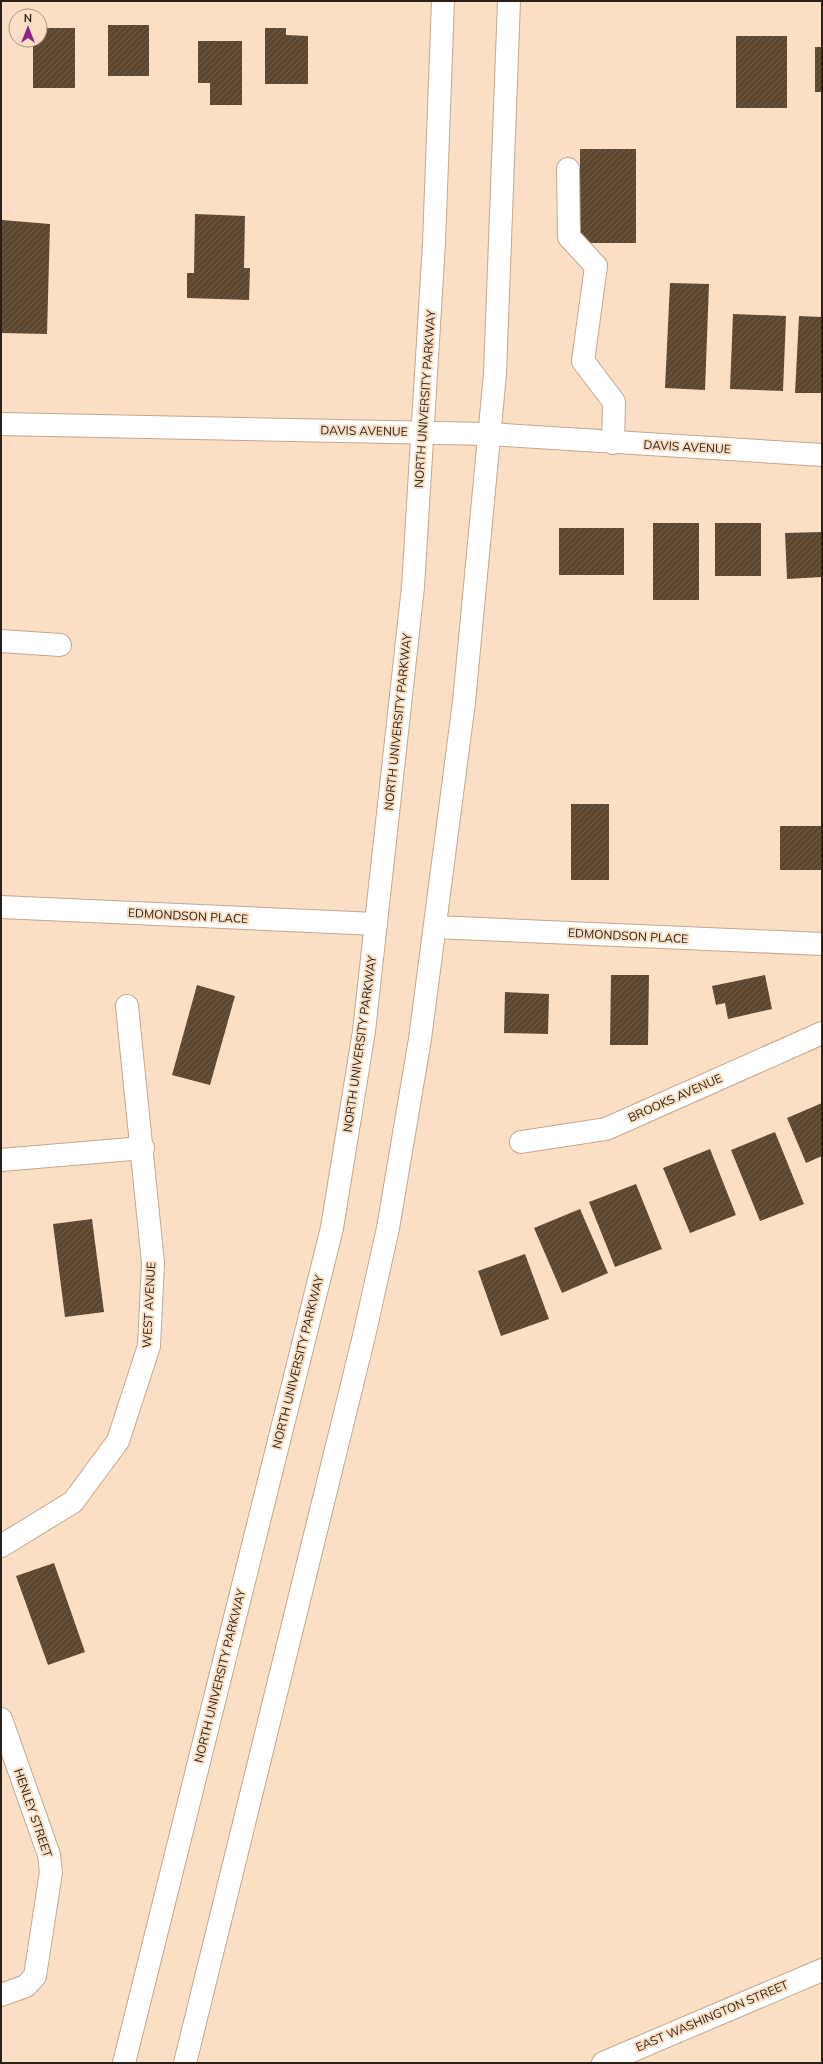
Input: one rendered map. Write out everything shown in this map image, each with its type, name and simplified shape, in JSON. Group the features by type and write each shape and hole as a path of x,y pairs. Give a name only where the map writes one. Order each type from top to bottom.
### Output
{"main road":[{"name":"NORTH UNIVERSITY PARKWAY","path":"124,2063 332,1228 364,1031 413,587 434,243 443,1"},
{"path":"185,2063 362,1344 388,1228 420,1039 464,702 495,374 509,1"},
{"path":"568,169 569,238 596,266 583,361 614,402 613,443"},
{"name":"DAVIS AVENUE","path":"1,424 489,434 822,455"},
{"path":"1,641 60,645"},
{"name":"EDMONDSON PLACE","path":"1,907 376,924"},
{"name":"EDMONDSON PLACE","path":"435,927 822,944"},
{"name":"WEST AVENUE","path":"1,1546 73,1502 118,1441 149,1346 153,1263 127,1006"},
{"name":"BROOKS AVENUE","path":"521,1142 606,1129 822,1033"},
{"path":"1,1160 142,1148"},
{"name":"HENLEY STREET","path":"1,1719 49,1855 52,1872 35,1976 26,1986 1,1995"},
{"name":"EAST WASHINGTON STREET","path":"603,2063 822,1970"}],"building":[{"path":"108,25 149,25 149,76 108,76"},
{"path":"48,28 75,28 75,88 33,88 33,48 48,48"},
{"path":"265,28 286,28 286,35 308,36 308,84 265,84"},
{"path":"736,36 787,36 787,108 736,108"},
{"path":"198,41 242,41 242,105 210,105 210,83 198,83"},
{"path":"815,47 822,47 822,92 815,92"},
{"path":"580,149 636,149 636,243 580,243"},
{"path":"195,214 245,216 244,268 250,268 249,300 187,298 187,273 194,273"},
{"path":"2,220 50,224 47,334 1,333"},
{"path":"670,283 709,284 705,390 665,388"},
{"path":"733,314 786,316 783,391 730,389"},
{"path":"799,316 822,317 822,393 795,393"},
{"path":"653,523 699,523 699,600 653,600"},
{"path":"715,523 761,523 761,576 715,576"},
{"path":"559,528 624,528 624,575 559,575"},
{"path":"822,532 822,577 787,579 785,533"},
{"path":"571,804 609,804 609,880 571,880"},
{"path":"780,826 822,826 822,870 780,870"},
{"path":"611,975 649,975 648,1045 610,1045"},
{"path":"765,975 772,1009 728,1019 725,1003 716,1005 712,986"},
{"path":"197,985 235,996 210,1085 172,1075"},
{"path":"505,992 549,994 548,1034 504,1033"},
{"path":"822,1103 822,1156 806,1163 787,1118"},
{"path":"775,1132 804,1204 760,1221 731,1150"},
{"path":"710,1149 736,1215 690,1233 663,1168"},
{"path":"636,1184 662,1249 615,1267 589,1202"},
{"path":"580,1209 608,1273 562,1293 534,1228"},
{"path":"92,1219 104,1312 65,1317 53,1224"},
{"path":"525,1254 549,1319 501,1336 478,1271"},
{"path":"54,1563 85,1652 48,1665 16,1576"}]}
